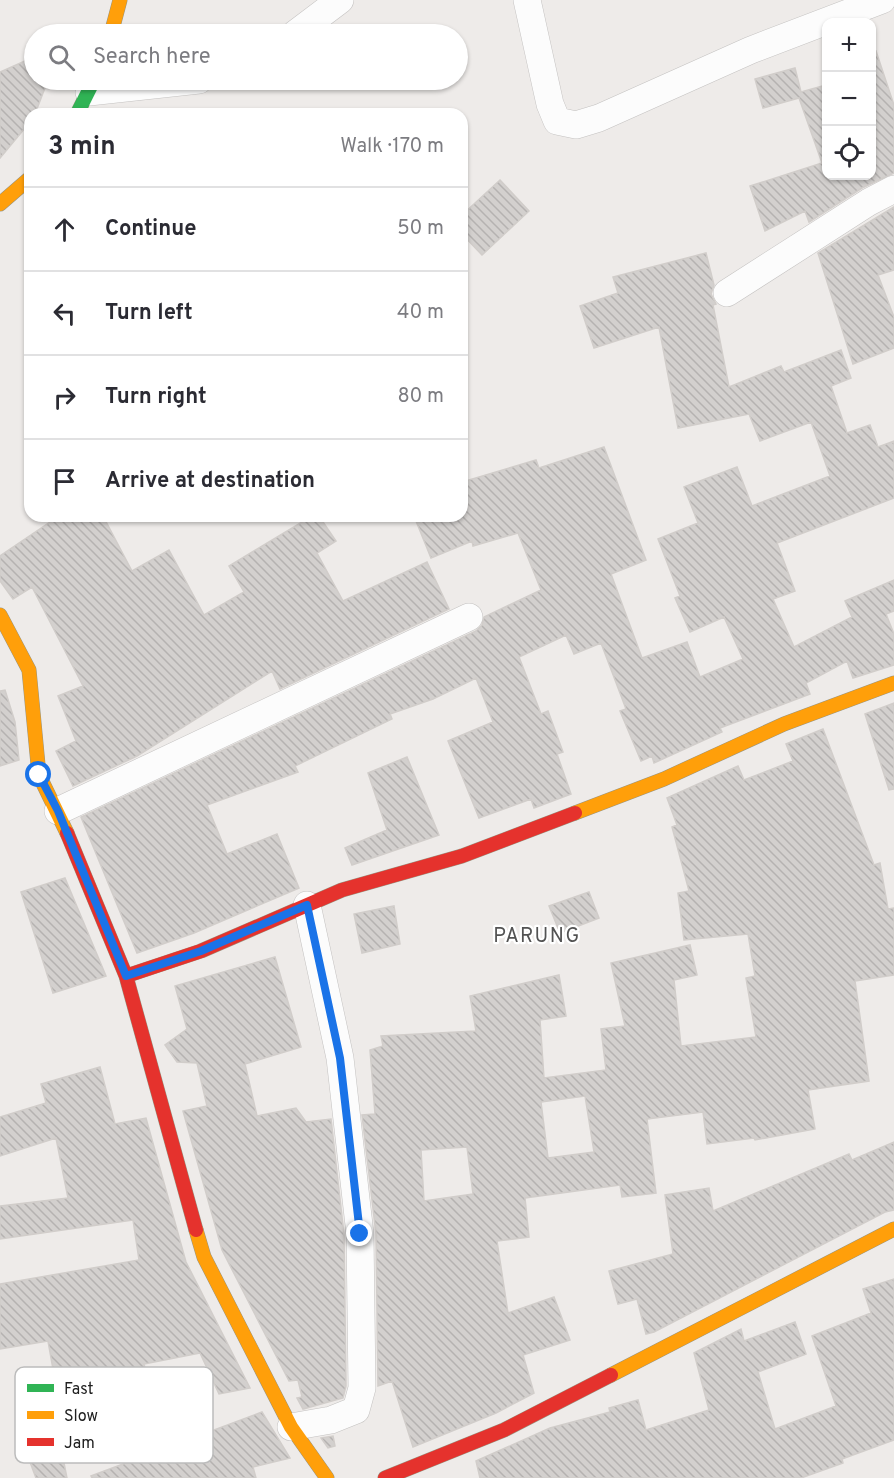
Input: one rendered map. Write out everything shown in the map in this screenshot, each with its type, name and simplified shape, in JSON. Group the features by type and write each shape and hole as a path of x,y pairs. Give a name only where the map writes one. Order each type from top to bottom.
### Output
{"main road":[{"path":"114,24 120,0"},
{"path":"0,204 24,183"},
{"path":"0,615 29,670 39,775 58,811 126,976 204,1257 291,1427 327,1478"},
{"path":"126,976 201,951 342,890 462,856 664,779 784,724 894,683"},
{"path":"386,1478 504,1430 894,1229"}],"street":[{"path":"308,24 340,0"},
{"path":"527,0 550,104 557,121 576,125 599,118 751,50 882,0"},
{"path":"86,95 124,90"},
{"path":"727,292 869,202 894,189"},
{"path":"58,811 469,616"},
{"path":"291,1427 331,1420 356,1410 362,1388 360,1234 340,1058 307,905"}],"building":[{"path":"876,51 894,105 894,173 862,188 809,222 805,211 765,231 750,186 822,163 822,180 876,180"},
{"path":"24,61 24,90 44,90 37,108 24,108 24,129 0,158 0,72"},
{"path":"795,68 801,92 822,86 822,163 799,98 763,108 755,79"},
{"path":"500,180 529,211 482,255 468,240 468,209"},
{"path":"894,207 894,270 878,275 894,317 894,348 853,364 818,253"},
{"path":"706,253 714,285 711,294 716,304 713,305 729,387 781,366 784,372 841,350 851,378 831,386 847,433 870,425 878,447 894,441 894,498 777,543 795,591 773,599 794,647 852,617 845,601 894,580 894,611 886,614 894,634 894,665 853,678 847,661 806,683 810,694 720,728 722,732 654,763 652,756 641,761 620,711 626,709 601,643 574,654 566,635 519,657 541,714 548,711 563,752 557,754 571,794 534,808 531,799 479,818 448,741 493,722 476,678 433,699 390,714 392,719 295,766 298,772 207,805 227,854 277,834 299,888 194,933 137,953 81,817 476,631 482,625 484,617 541,590 518,533 473,546 472,541 431,558 416,522 468,522 468,480 536,460 539,468 604,447 646,560 611,574 642,658 687,642 700,677 743,659 724,617 690,632 675,598 680,596 658,539 698,523 684,487 737,467 752,506 830,476 811,422 760,441 749,414 678,428 659,327 594,348 580,306 618,293 613,277"},
{"path":"50,522 106,522 132,571 169,550 204,615 244,592 229,566 302,522 323,522 336,541 317,553 343,601 427,562 449,609 280,689 272,671 137,756 73,786 56,751 76,741 58,696 83,686 32,587 13,599 0,581 0,556"},
{"path":"5,690 15,722 19,760 0,766 0,691"},
{"path":"894,703 894,789 889,790 865,714"},
{"path":"823,729 874,865 880,863 888,909 894,908 894,975 855,981 869,1081 808,1090 815,1129 755,1140 754,1138 707,1144 703,1112 647,1119 656,1193 622,1197 620,1185 525,1198 529,1237 497,1241 508,1313 554,1297 570,1340 523,1355 534,1393 496,1413 413,1447 392,1381 378,1386 376,1234 362,1115 375,1114 370,1050 383,1046 381,1036 476,1031 470,996 559,975 566,1016 540,1020 544,1078 606,1070 601,1029 625,1026 611,963 690,945 697,975 674,980 681,1046 756,1037 746,978 755,976 748,934 684,940 678,893 689,891 672,827 677,825 667,798 738,766 744,780 793,761 786,744","holes":["585,1096 594,1152 548,1158 541,1102","467,1147 473,1194 424,1201 421,1150"]},
{"path":"407,757 439,835 352,865 345,848 387,830 368,773"},
{"path":"65,878 106,976 53,993 21,892"},
{"path":"589,892 599,918 560,933 549,906"},
{"path":"394,906 400,944 362,953 354,914"},
{"path":"275,957 301,1047 245,1064 257,1116 296,1108 306,1122 331,1119 344,1235 346,1386 343,1398 303,1409 297,1398 302,1397 298,1380 289,1381 222,1250 183,1111 207,1106 197,1063 177,1062 165,1045 187,1029 175,986"},
{"path":"100,1067 115,1124 146,1118 186,1262 250,1388 219,1394 213,1381 213,1367 206,1367 200,1353 144,1364 145,1367 53,1367 48,1341 0,1349 0,1284 139,1260 133,1220 0,1239 0,1206 68,1198 56,1138 0,1156 0,1117 46,1103 41,1084"},
{"path":"894,1142 894,1210 885,1212 654,1332 646,1334 637,1299 618,1304 609,1271 673,1254 665,1195 709,1188 713,1211 849,1154 852,1160"},
{"path":"894,1279 894,1440 842,1459 843,1463 801,1478 480,1478 476,1461 550,1428 610,1412 609,1408 638,1400 646,1430 709,1410 694,1353 741,1329 744,1341 795,1322 806,1354 758,1372 775,1429 836,1406 812,1336 871,1313 863,1289"},
{"path":"262,1412 290,1458 253,1467 256,1478 92,1478 91,1476 126,1463 213,1463 213,1430"},
{"path":"333,1436 335,1446 328,1448 321,1438"},
{"path":"30,1463 64,1463 67,1478 36,1478"}],"traffic: fast":[{"path":"80,108 89,90"}],"traffic: slow":[{"path":"114,24 120,0"},
{"path":"0,204 24,183"},
{"path":"0,615 29,670 39,775 67,833"},
{"path":"575,813 664,779 784,724 894,683"},
{"path":"611,1375 894,1229"},
{"path":"196,1230 204,1257 291,1427 327,1478"}],"traffic: jam":[{"path":"126,976 201,951 342,890 462,856 575,813"},
{"path":"67,833 126,976 196,1230"},
{"path":"385,1478 504,1430 611,1375"}],"district":[{"name":"PARUNG","path":"537,935"}],"route":[{"path":"39,775 58,811 126,976 201,951 307,905 340,1058 360,1234"}]}
